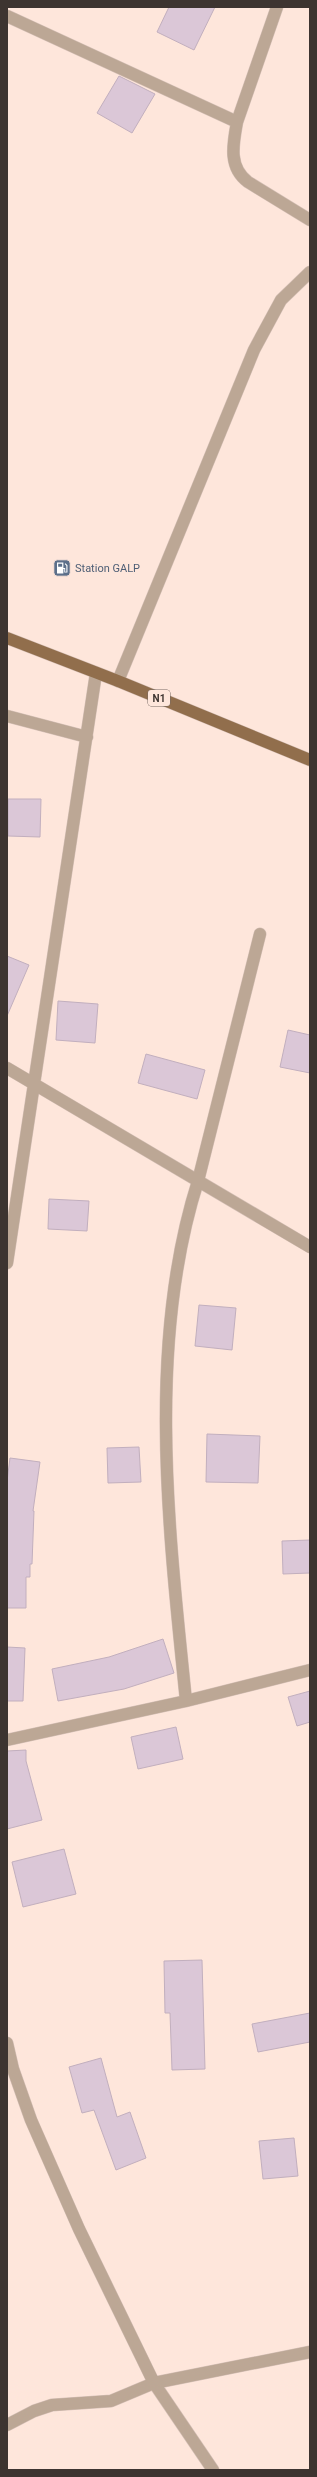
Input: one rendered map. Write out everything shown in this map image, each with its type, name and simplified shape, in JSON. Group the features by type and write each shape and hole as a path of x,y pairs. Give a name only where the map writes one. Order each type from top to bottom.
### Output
{"main road":[{"name":"N1","path":"7,638 118,681 310,760"}],"street":[{"path":"277,7 237,122 234,155 235,168 240,176 310,220"},
{"path":"7,16 237,122"},
{"path":"118,681 254,350 281,300 310,272"},
{"path":"7,1263 96,673"},
{"path":"7,716 87,737"},
{"path":"186,1701 170,1548 168,1348 176,1271 186,1220 198,1181 260,934"},
{"path":"7,1068 310,1247"},
{"path":"7,1740 186,1701 310,1670"},
{"path":"7,2043 13,2069 31,2120 79,2229 154,2383 213,2470"},
{"path":"7,2425 34,2411 52,2405 111,2401 154,2383 310,2352"}],"building":[{"path":"169,7 215,7 194,50 157,32"},
{"path":"119,76 155,94 132,133 97,113"},
{"path":"8,799 41,799 40,837 8,836"},
{"path":"7,956 29,965 7,1016"},
{"path":"58,1001 98,1004 95,1043 56,1040"},
{"path":"288,1030 310,1035 310,1073 280,1067"},
{"path":"146,1054 205,1070 197,1099 138,1083"},
{"path":"49,1199 89,1201 87,1231 48,1229"},
{"path":"199,1305 236,1308 232,1350 195,1346"},
{"path":"207,1434 260,1436 258,1483 206,1482"},
{"path":"139,1447 141,1482 108,1483 107,1448"},
{"path":"10,1458 40,1462 33,1511 32,1564 30,1564 30,1577 26,1577 26,1608 7,1608 7,1481"},
{"path":"310,1540 310,1573 283,1574 282,1541"},
{"path":"163,1639 174,1673 124,1689 58,1701 52,1669 109,1657"},
{"path":"7,1647 25,1648 23,1701 7,1701"},
{"path":"310,1691 310,1722 297,1726 288,1697"},
{"path":"176,1727 183,1759 138,1769 131,1737"},
{"path":"26,1750 26,1761 42,1820 7,1829 7,1751"},
{"path":"64,1849 76,1894 23,1907 12,1862"},
{"path":"202,1960 205,2069 172,2070 170,2013 165,2013 164,1961"},
{"path":"310,2013 310,2042 258,2052 252,2024"},
{"path":"101,2058 117,2117 130,2112 146,2158 116,2170 94,2110 82,2113 69,2067"},
{"path":"294,2138 298,2176 263,2179 259,2141"}],"place":[{"name":"Station GALP","path":"62,568"}]}
